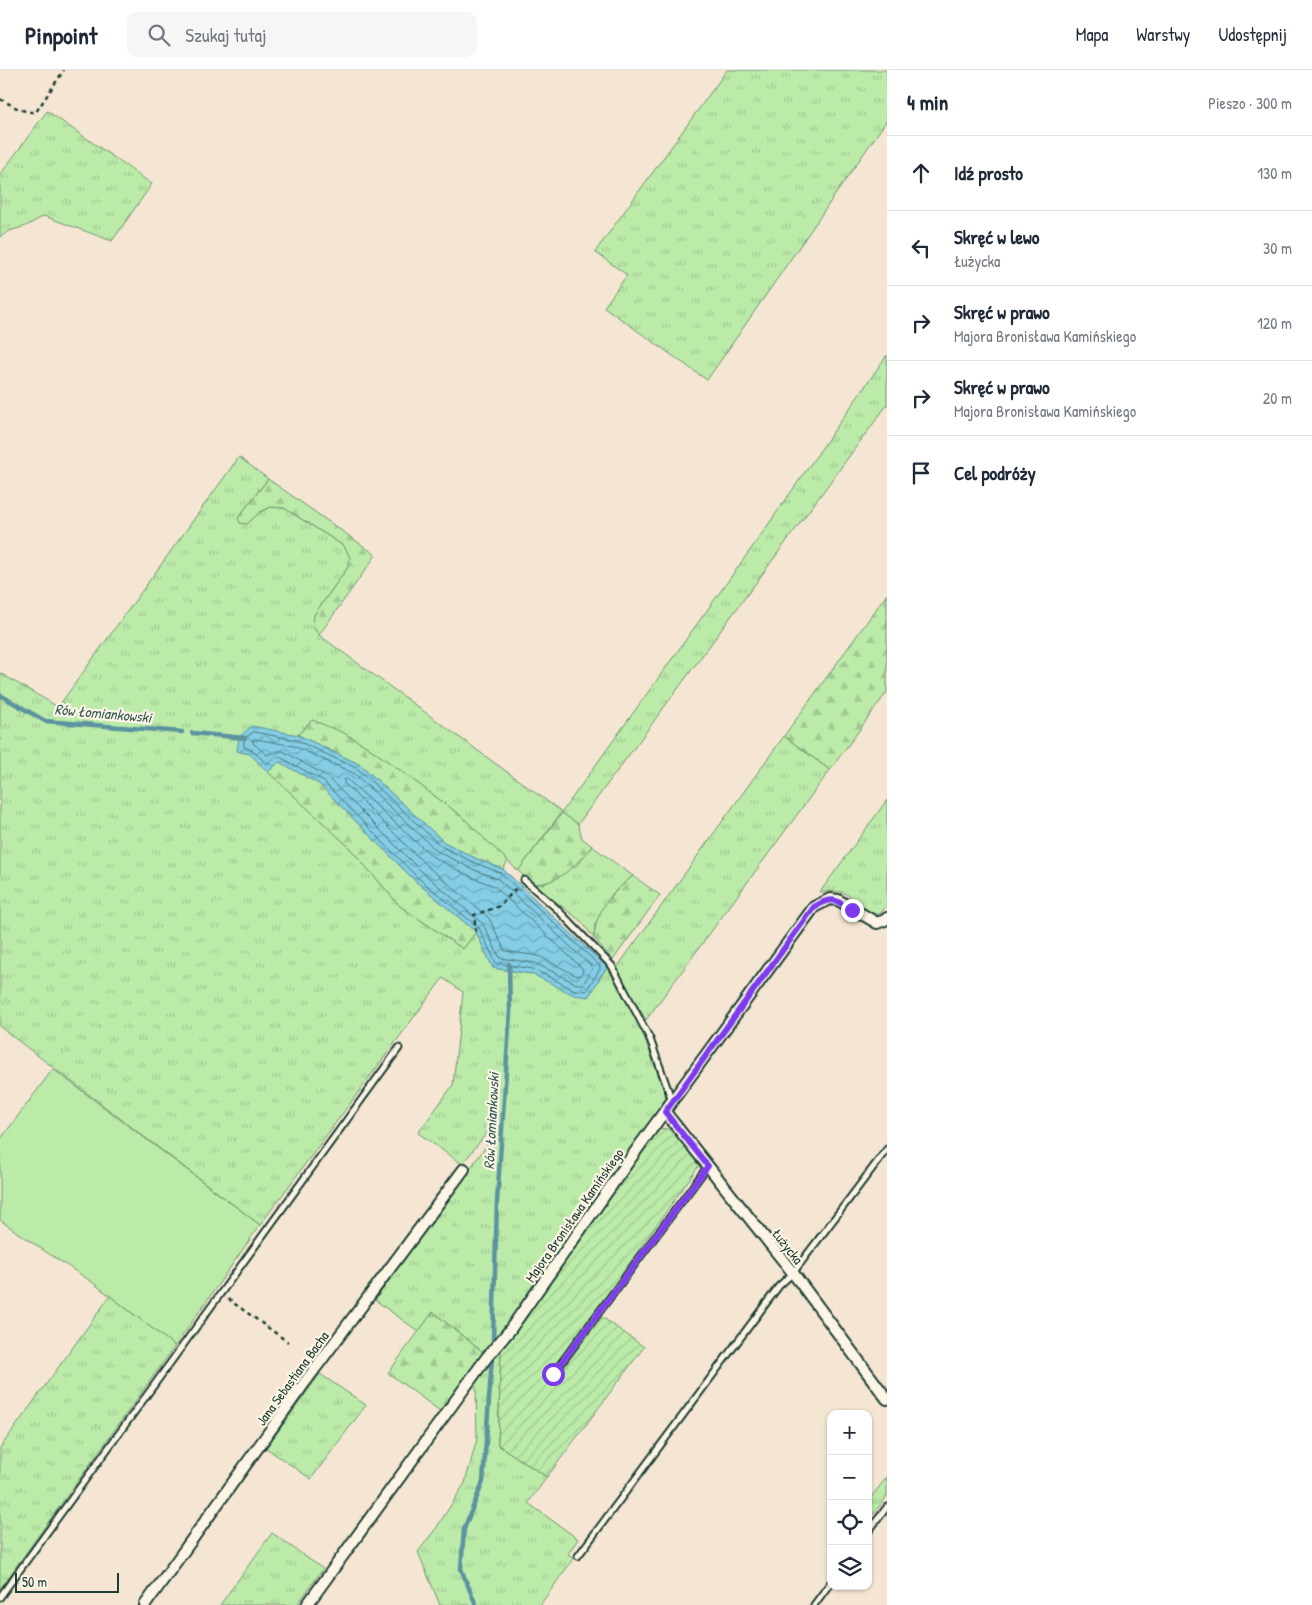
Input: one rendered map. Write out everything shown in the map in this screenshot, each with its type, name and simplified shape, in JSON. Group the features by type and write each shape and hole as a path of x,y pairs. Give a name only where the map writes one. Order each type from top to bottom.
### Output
{"street":[{"name":"Majora Bronisława Kamińskiego","path":"307,1605 487,1357 509,1331 615,1179 814,907 830,899 838,900 877,923 887,918"},
{"name":"Łużycka","path":"665,1112 793,1274 887,1399"},
{"name":"Jana Sebastiana Bacha","path":"145,1605 306,1382 464,1169"}],"lane":[{"path":"524,880 556,908 612,966 650,1039 673,1102"},
{"path":"0,1597 399,1048"},
{"path":"578,1556 779,1286 793,1274 887,1149"},
{"path":"553,1374 708,1166"},
{"path":"872,1527 887,1506"},
{"path":"814,1605 827,1587"}],"path":[{"path":"0,99 19,109 36,112 64,70"},
{"path":"476,932 474,915 500,906 524,880"},
{"path":"220,1294 288,1342"}],"green space":[{"path":"727,70 887,70 887,120 707,380 604,307 627,275 595,252"},
{"path":"47,111 152,184 112,241 44,216 26,226 9,231 0,237 0,175"},
{"path":"887,355 887,405 578,824 561,813 518,871 460,815 397,768 366,746 312,720 298,735 253,727 238,751 250,754 347,845 400,906 463,949 476,932 493,968 532,974 588,997 607,967 641,1028 668,1102 485,1354 433,1312 419,1332 375,1300 492,1138 491,1128 462,1164 418,1133 453,1085 463,992 443,978 260,1225 0,1027 0,673 58,707 239,457 268,479 238,518 247,524 260,512 271,507 284,508 344,546 350,557 348,567 314,615 319,635 562,812 756,542"},
{"path":"268,479 376,555 319,635 313,627 314,615 348,567 350,557 344,546 284,508 271,507 260,512 247,524 240,523 238,518"},
{"path":"887,594 887,692 830,770 784,736"},
{"path":"312,720 344,733 366,746 460,815 508,861 503,869 477,859 444,842 361,765 298,735"},
{"path":"784,736 830,770 646,1020 616,969"},
{"path":"279,761 319,784 413,879 476,932 463,949 400,906 347,845 268,772"},
{"path":"887,800 887,905 880,914 873,914 863,909 846,894 841,892 820,892"},
{"path":"562,813 578,824 582,838 592,846 580,860 559,877 551,881 533,884 518,871"},
{"path":"592,846 633,876 612,894 595,925 594,938 581,921 533,884 544,884 577,865"},
{"path":"633,876 660,895 613,960 594,938 595,928 601,910 606,903"},
{"path":"53,1069 260,1225 175,1346 92,1282 0,1220 0,1140"},
{"path":"660,1128 673,1130 700,1164 546,1380 551,1384 602,1317 644,1347 547,1477 498,1445 501,1349"},
{"path":"110,1296 175,1346 0,1589 0,1448"},
{"path":"433,1312 485,1354 440,1411 388,1373"},
{"path":"501,1349 498,1445 547,1477 528,1503 578,1539 568,1554 574,1558 540,1605 440,1605 418,1552 437,1527 465,1483 477,1439 476,1387 472,1384"},
{"path":"320,1374 366,1405 311,1479 266,1448"},
{"path":"887,1477 887,1496 872,1516 872,1496"},
{"path":"272,1533 323,1569 297,1605 220,1605"}],"water":[{"path":"252,726 298,735 361,765 444,842 477,859 503,869 607,967 588,997 574,995 532,974 493,968 476,932 413,879 319,784 279,762 268,772 250,754 237,751 239,737"}],"waterway":[{"name":"Rów Łomiankowski","path":"0,695 45,721 182,732"},
{"name":"Rów Łomiankowski","path":"192,733 245,738"},
{"name":"Rów Łomiankowski","path":"493,1340 497,1202 510,1012 509,964"},
{"name":"Rów Łomiankowski","path":"476,1605 461,1569 464,1529 483,1482 492,1358"}],"route":[{"path":"553,1374 708,1166 665,1112 814,907 830,899 838,900 852,910"}]}
